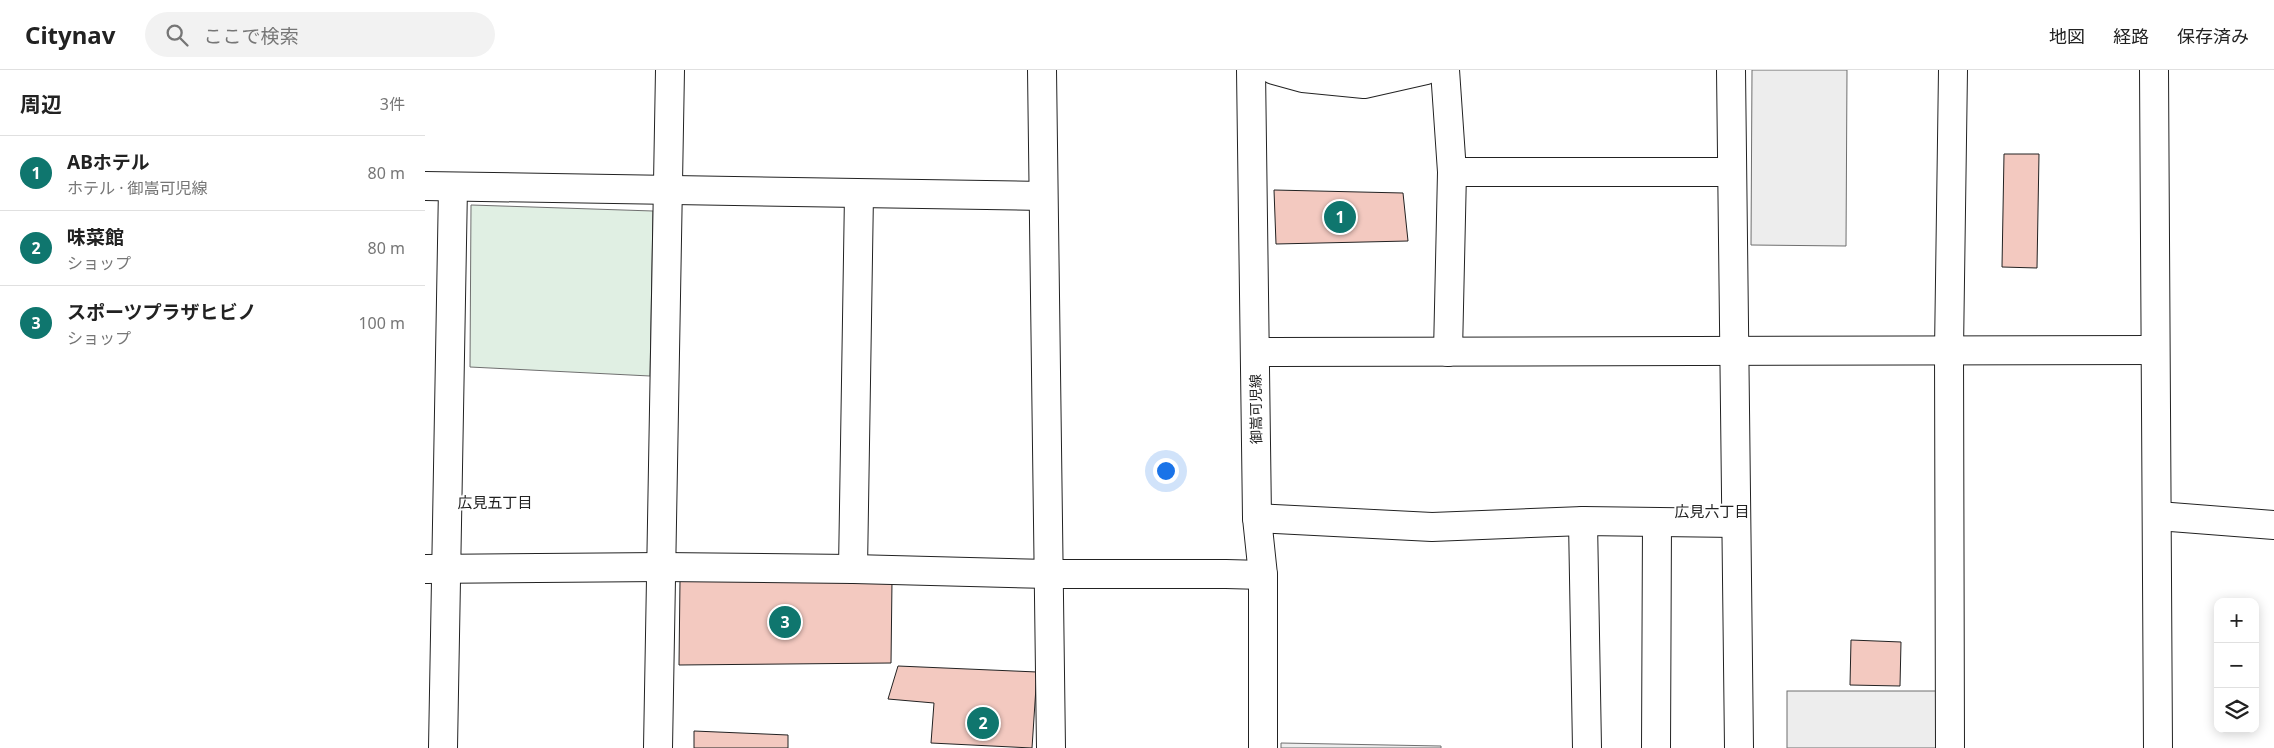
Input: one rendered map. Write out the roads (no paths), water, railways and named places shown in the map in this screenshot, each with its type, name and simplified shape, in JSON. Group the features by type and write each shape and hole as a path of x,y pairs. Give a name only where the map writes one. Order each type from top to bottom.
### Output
{"street":[{"path":"658,748 670,70"},
{"path":"1043,70 1051,748"},
{"name":"御嵩可児線","path":"1251,70 1257,518 1263,575 1263,748"},
{"path":"1274,70 1303,78 1364,84 1426,70"},
{"path":"1445,70 1452,172 1448,352"},
{"path":"1731,70 1739,748"},
{"path":"1950,748 1949,350 1953,70"},
{"path":"2154,70 2158,748"},
{"path":"1452,172 1732,172"},
{"path":"425,186 1043,196"},
{"path":"443,748 436,569 453,187"},
{"path":"853,569 859,194"},
{"path":"1256,352 2155,350"},
{"path":"2158,516 2274,525"},
{"path":"1257,518 1433,527 1583,521 1736,523"},
{"path":"1583,521 1587,748"},
{"path":"1656,748 1657,522"},
{"path":"436,569 662,567 1049,574 1263,575"}],"place":[{"name":"ABホテル","path":"1340,217"},
{"name":"スポーツプラザヒビノ","path":"785,622"},
{"name":"味菜館","path":"983,723"}],"district":[{"name":"広見五丁目","path":"495,503"},
{"name":"広見六丁目","path":"1712,512"}]}
